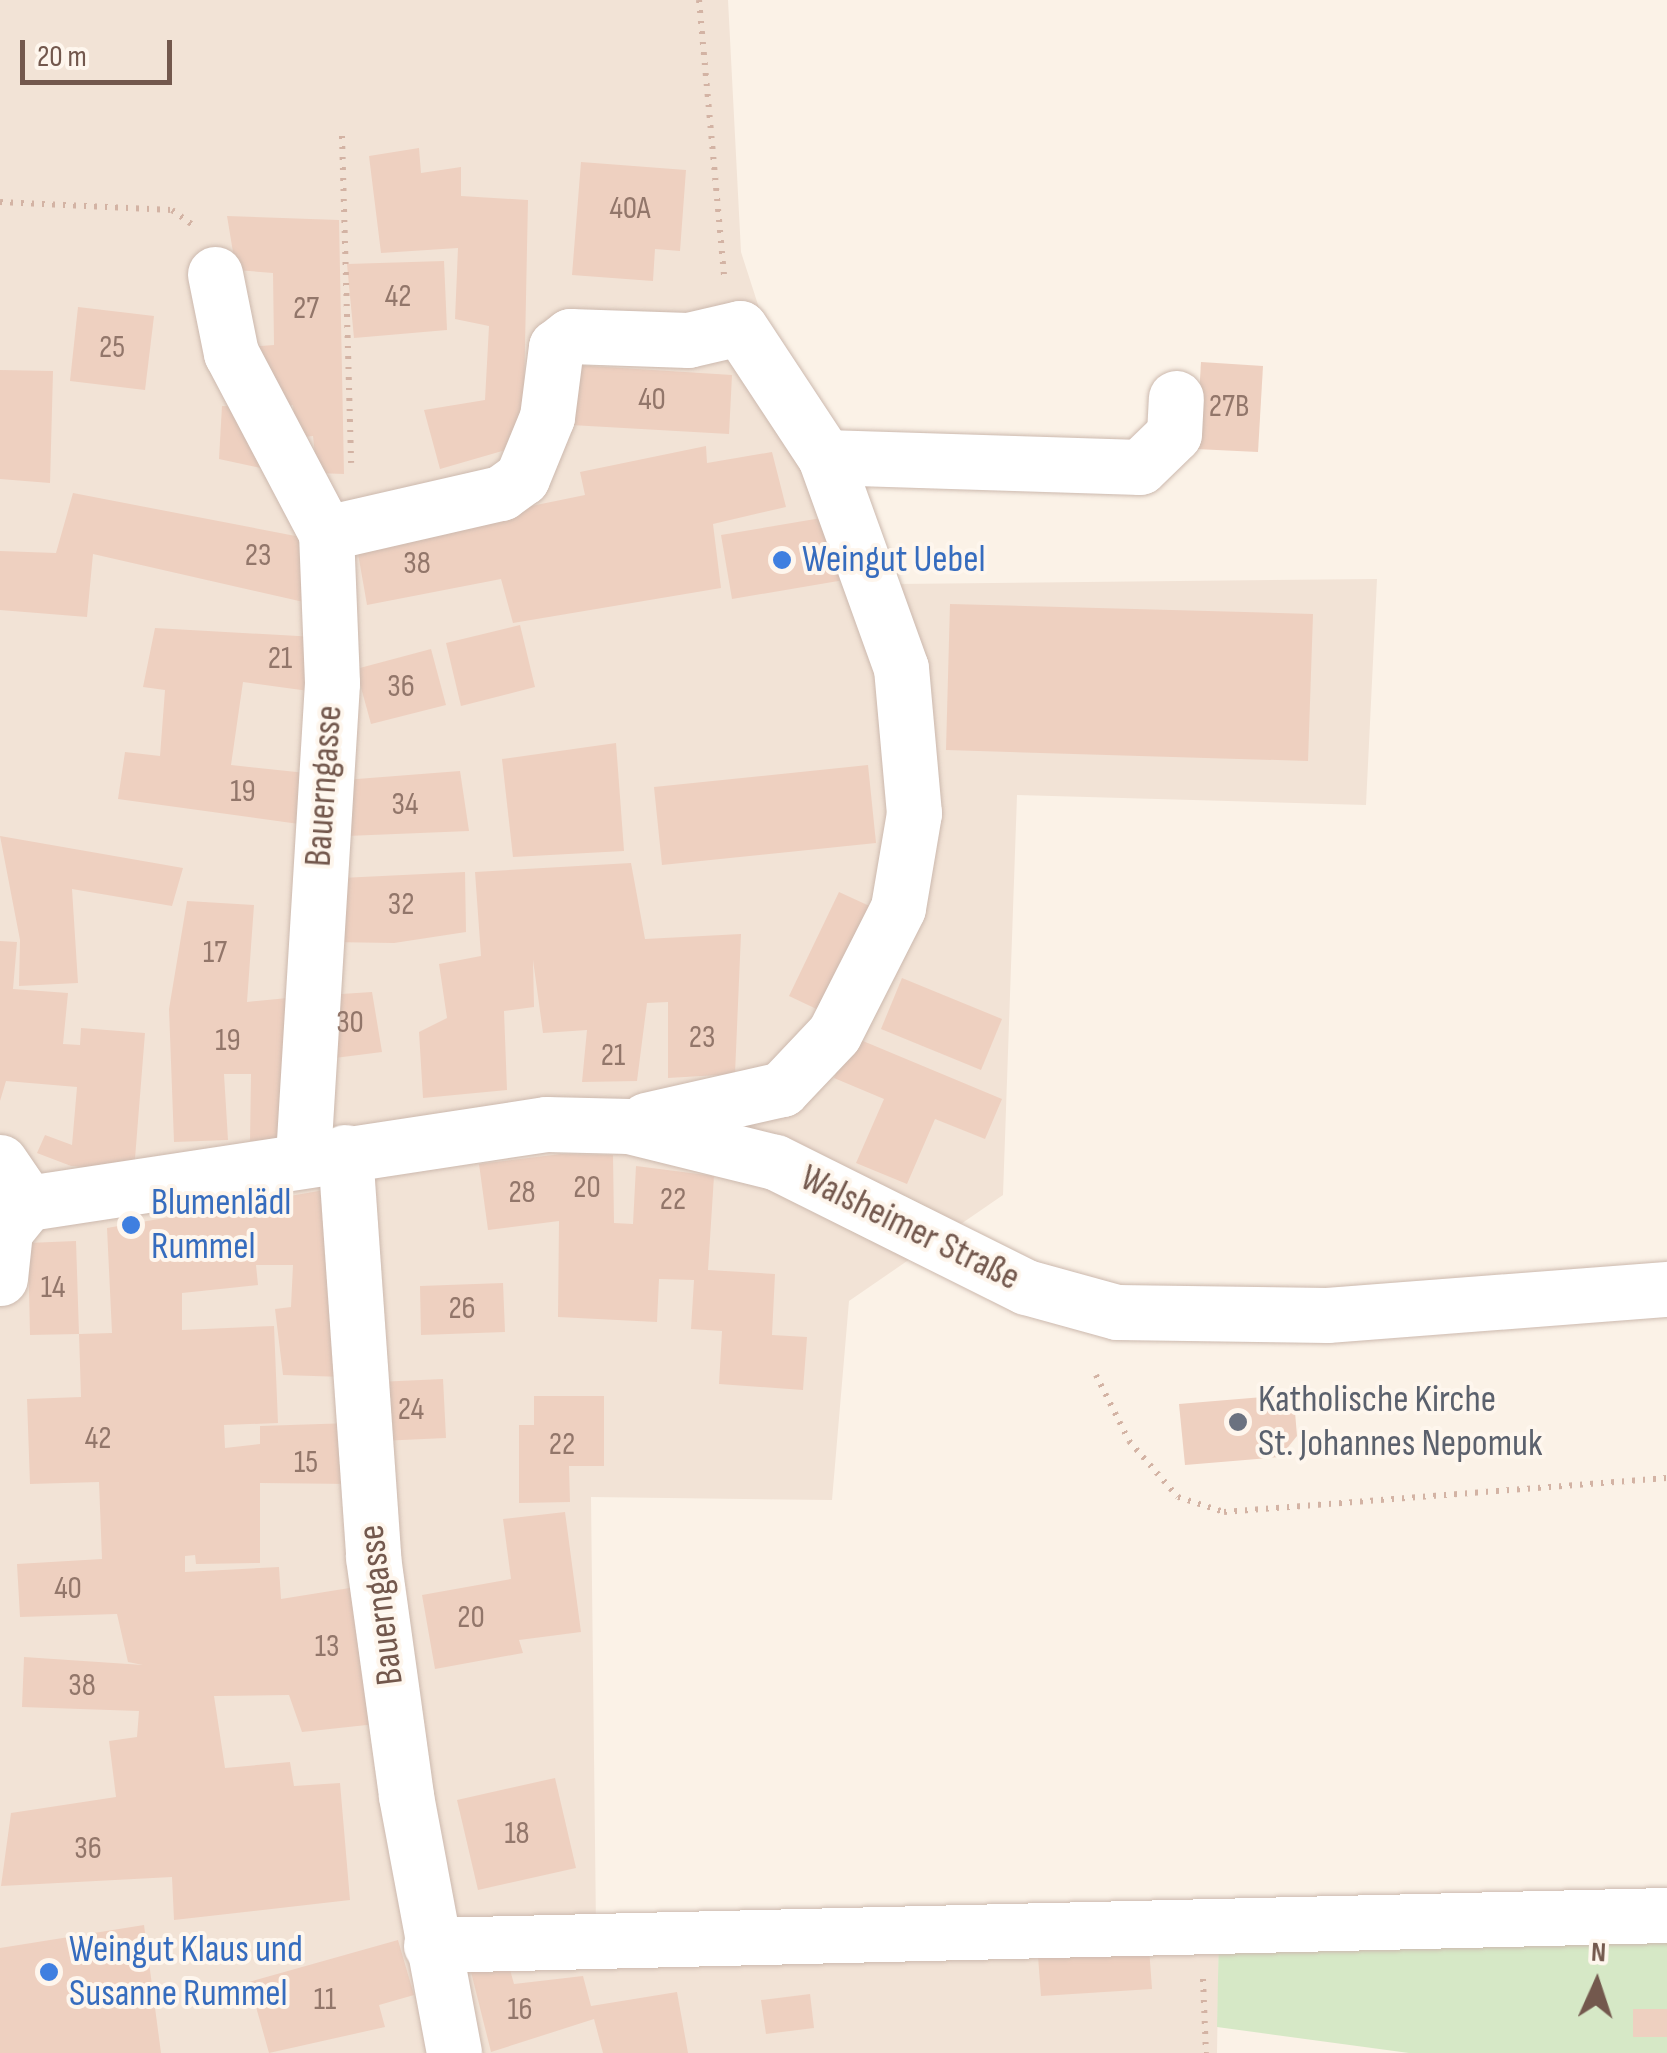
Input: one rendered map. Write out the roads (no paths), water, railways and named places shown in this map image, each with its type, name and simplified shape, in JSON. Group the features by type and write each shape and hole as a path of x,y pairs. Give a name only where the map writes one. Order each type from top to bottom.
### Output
{"street":[{"name":"Bauerngasse","path":"215,274 232,352 339,529 332,682 324,1156 373,1557 431,1945 454,2053"},
{"name":"Walsheimer Straße","path":"14,1183 324,1156 474,1130 629,1126 782,1089 834,1034 898,908 914,812 901,668 826,457 740,328 688,340 562,338 539,450 522,478 501,494 339,529"},
{"path":"826,457 1140,466 1174,434 1176,398"},
{"name":"Walsheimer Straße","path":"629,1126 774,1162 1026,1287 1118,1312 1218,1319 1434,1308 1667,1289"},
{"path":"0,1278 14,1183"},
{"path":"431,1945 1200,1922 1667,1914"}],"place":[{"name":"Weingut Uebel","path":"782,560"},
{"name":"Blumenlädl Rummel","path":"131,1225"},
{"name":"Katholische Kirche St. Johannes Nepomuk","path":"1238,1422"},
{"name":"Weingut Klaus und Susanne Rummel","path":"49,1972"}]}
